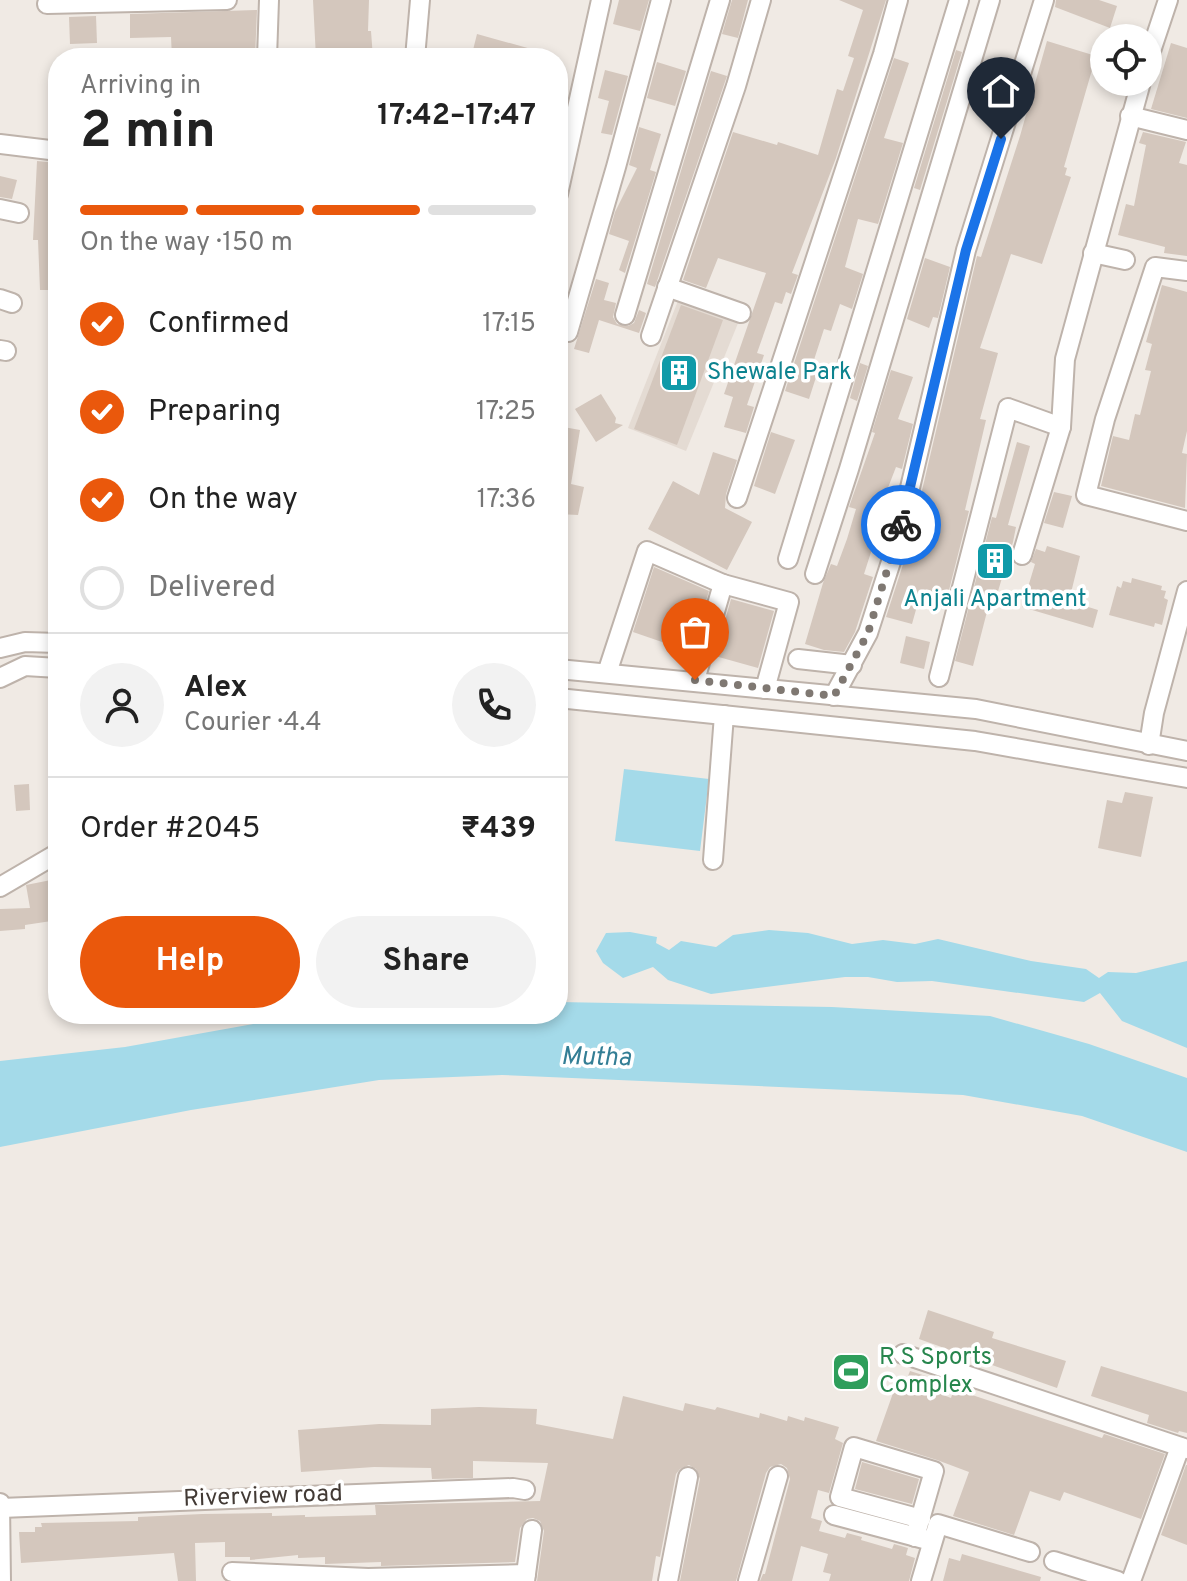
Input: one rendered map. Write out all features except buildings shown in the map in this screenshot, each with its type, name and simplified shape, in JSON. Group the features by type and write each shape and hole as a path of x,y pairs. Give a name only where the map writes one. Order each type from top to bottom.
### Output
{"street":[{"path":"47,4 227,0"},
{"path":"267,48 269,0"},
{"path":"416,48 420,0"},
{"path":"568,111 601,0"},
{"path":"568,332 661,0"},
{"path":"625,315 720,0"},
{"path":"651,336 736,86 761,0"},
{"path":"737,498 898,0"},
{"path":"788,559 959,0"},
{"path":"815,574 990,0"},
{"path":"834,696 868,633 897,543 966,250 1044,0"},
{"path":"1160,24 1168,0"},
{"path":"1022,555 1061,427 1065,359 1136,96"},
{"path":"1130,116 1187,130"},
{"path":"0,144 48,150"},
{"path":"0,209 19,213"},
{"path":"1093,253 1125,260"},
{"path":"1187,271 1155,267 1105,419 1086,495 1187,521"},
{"path":"667,287 741,313"},
{"path":"939,677 1008,408 1061,427"},
{"path":"607,673 647,551 723,584 789,602 765,689"},
{"path":"695,680 723,584"},
{"path":"1149,745 1154,713 1187,591"},
{"path":"0,648 25,642 48,643"},
{"path":"798,659 852,665"},
{"path":"0,678 25,666 48,667"},
{"path":"568,670 976,709 1187,751"},
{"path":"568,699 975,741 1187,778"},
{"path":"713,860 724,715"},
{"path":"0,887 48,859"},
{"path":"903,1354 1184,1448 1131,1581"},
{"path":"921,1581 923,1532 934,1471 854,1447 840,1497 923,1532"},
{"path":"748,1581 778,1476"},
{"path":"668,1581 688,1477"},
{"name":"Riverview road","path":"0,1505 525,1490"},
{"path":"853,1500 841,1517 923,1532 938,1524 1030,1552"},
{"path":"0,1505 1,1581"},
{"path":"232,1572 309,1578 526,1578 532,1530"},
{"path":"1054,1561 1118,1581"}],"shaded area":[{"name":"Shewale Park","path":"685,283 745,306 686,451 628,428"}],"water":[{"path":"624,769 709,779 700,851 615,841"},
{"path":"769,930 808,933 852,944 883,940 915,944 938,939 1031,961 1086,969 1099,978 1108,972 1136,973 1187,961 1187,1048 1122,1021 1100,993 1084,1002 932,981 897,982 845,977 711,994 668,980 653,967 623,978 603,963 596,951 606,933 630,932 657,937 656,943 669,950 681,941 716,947 733,935"},
{"name":"Mutha","path":"568,1002 832,1007 990,1016 1089,1044 1187,1078 1187,1152 1082,1116 963,1095 502,1075 379,1080 191,1110 0,1147 0,1061 125,1047 253,1024 568,1024"}],"way so far":[{"path":"695,680 834,696 868,633 901,525"}],"place":[{"name":"Shewale Park","path":"679,373"},
{"name":"Anjali Apartment","path":"995,561"},
{"name":"R S Sports Complex","path":"851,1372"}],"route":[{"path":"901,525 966,250 1001,139"}]}
